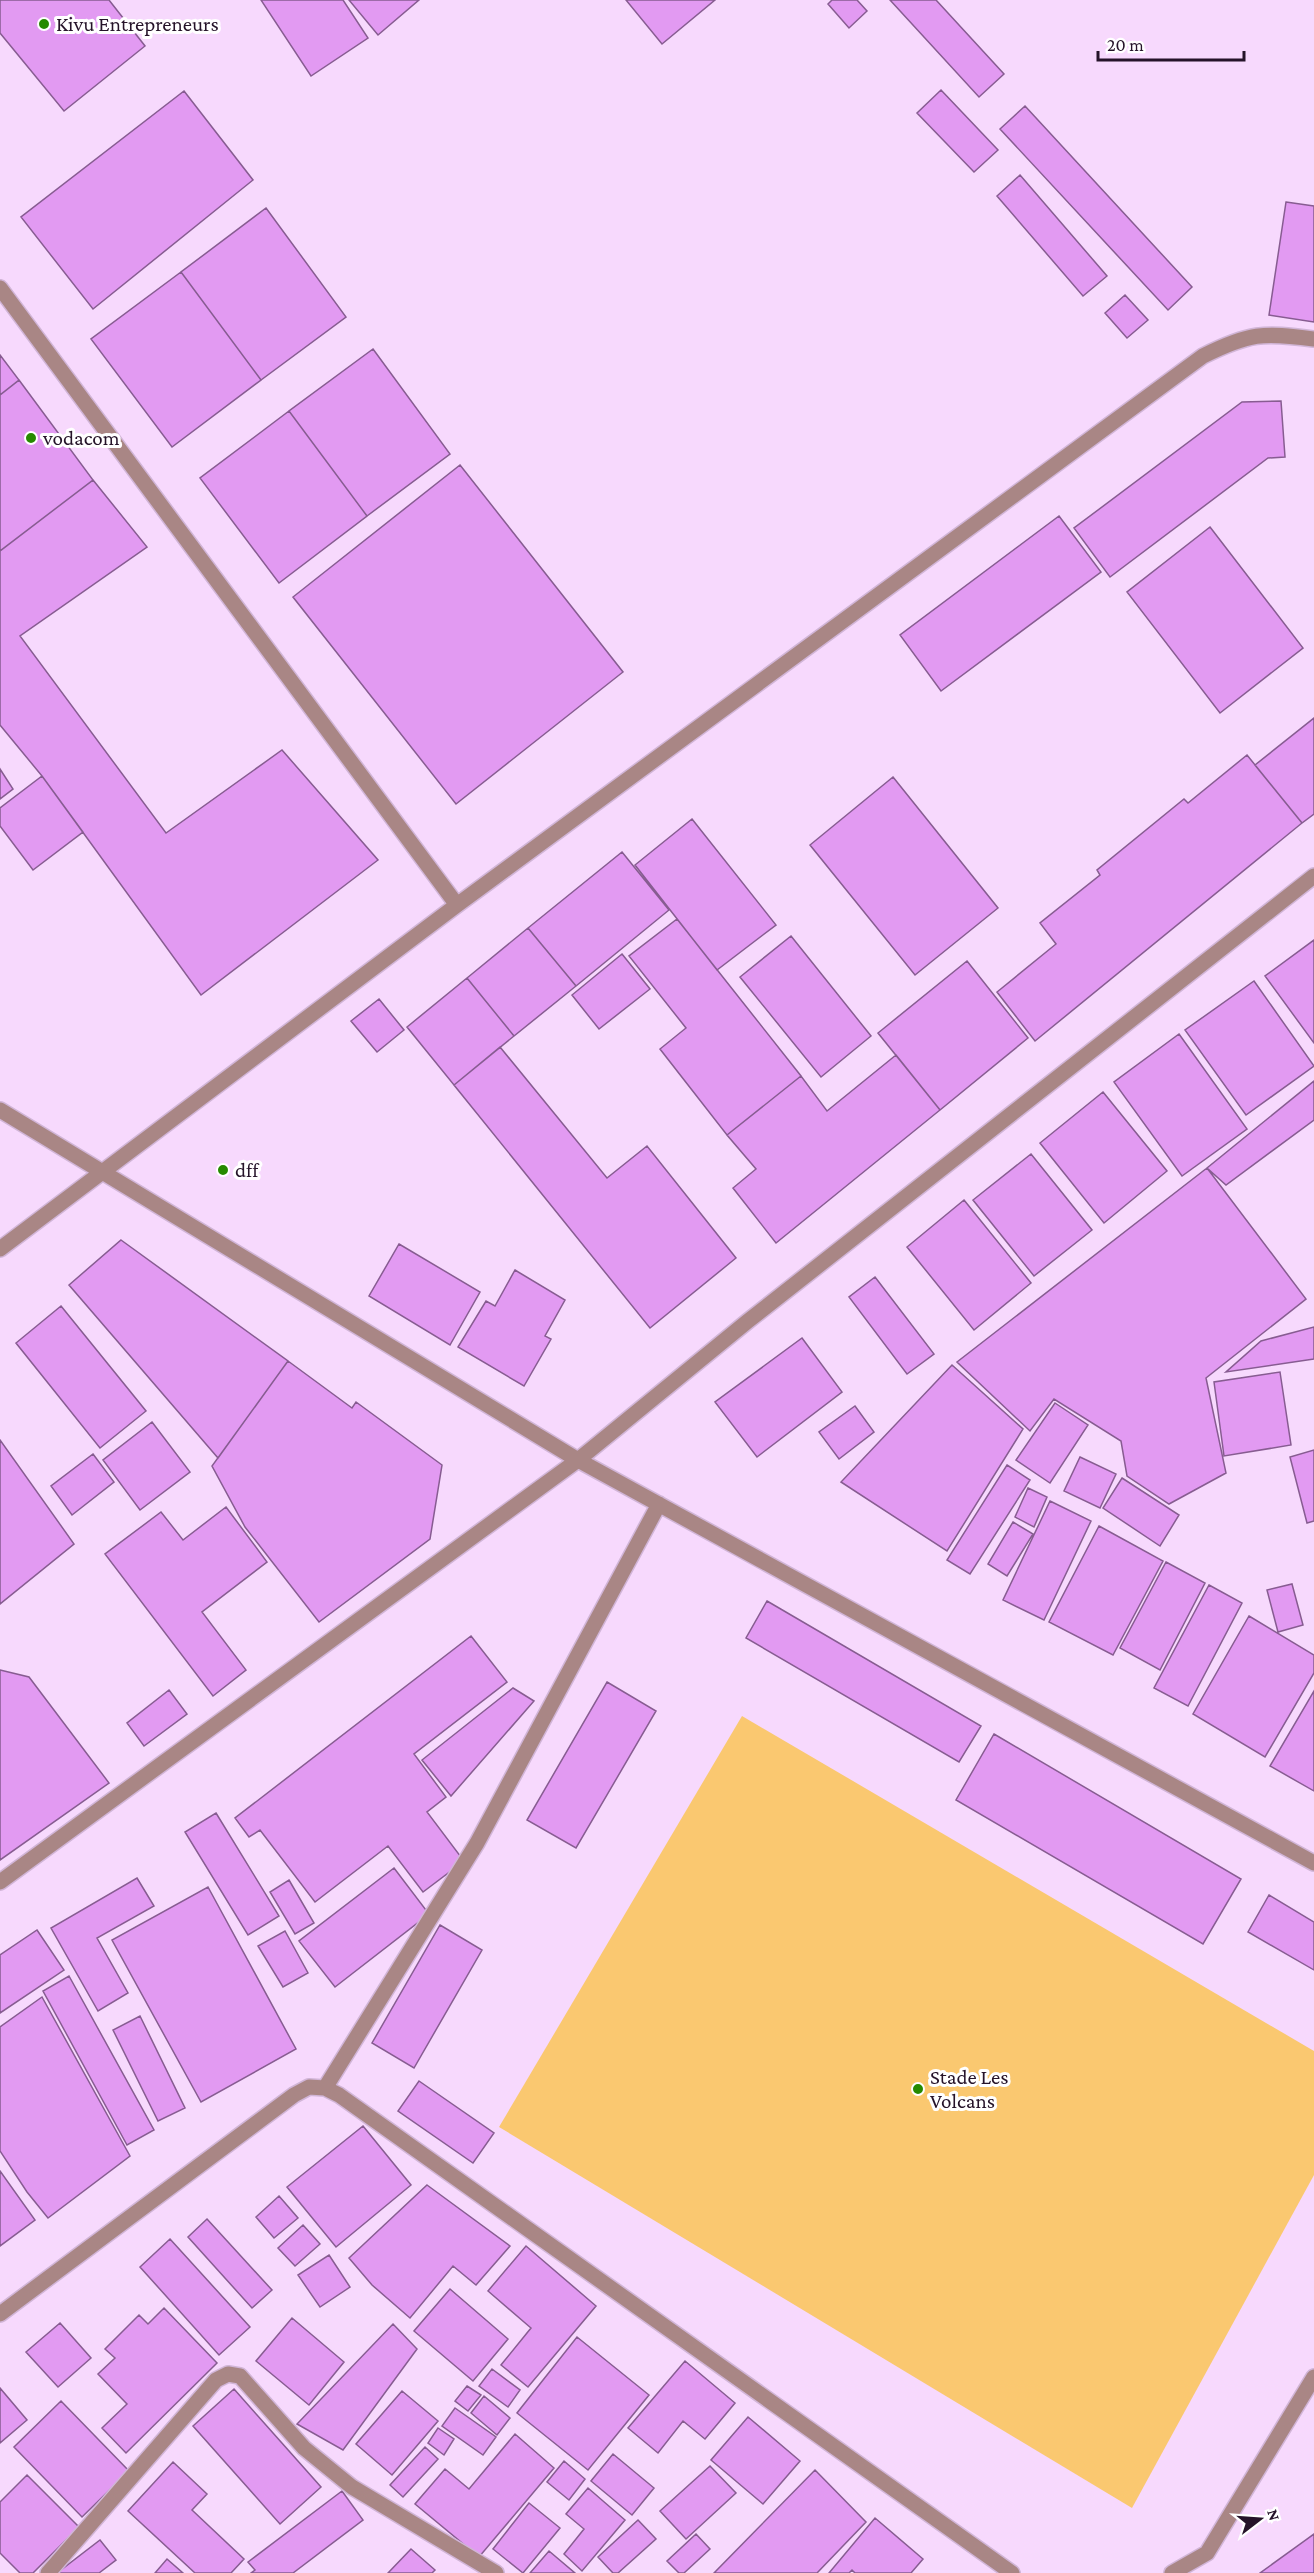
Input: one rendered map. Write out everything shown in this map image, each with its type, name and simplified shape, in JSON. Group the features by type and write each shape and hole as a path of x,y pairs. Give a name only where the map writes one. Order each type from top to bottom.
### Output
{"street":[{"path":"0,288 457,905"},
{"path":"0,1249 457,905 1203,356 1236,339 1274,333 1314,339"},
{"path":"0,1882 578,1460 748,1321 1314,876"},
{"path":"0,1110 578,1460 1314,1863"},
{"path":"325,2088 477,1843 659,1504"},
{"path":"0,2314 294,2095 309,2087 325,2088 339,2095 1012,2573"},
{"path":"48,2573 216,2380 228,2374 240,2376 304,2448 352,2487 496,2573"},
{"path":"1172,2573 1207,2553 1314,2377"}],"shaded area":[{"name":"Stade Les Volcans","path":"742,1716 1314,2051 1314,2175 1132,2508 499,2127"}],"building":[{"path":"0,0 109,0 145,46 64,111 0,33"},
{"path":"261,0 343,0 368,38 311,76"},
{"path":"349,0 419,0 378,35"},
{"path":"626,0 715,0 662,44"},
{"path":"832,0 857,0 867,11 849,28 828,4"},
{"path":"890,0 936,0 1004,74 979,97"},
{"path":"941,90 998,150 974,172 917,113"},
{"path":"184,91 253,180 93,309 21,217"},
{"path":"1025,106 1192,287 1168,310 1000,129"},
{"path":"1020,175 1107,276 1083,296 997,196"},
{"path":"1286,202 1314,206 1314,322 1269,315"},
{"path":"266,208 346,317 261,380 181,272"},
{"path":"181,272 261,380 172,447 91,339"},
{"path":"1125,295 1148,320 1127,338 1105,313"},
{"path":"373,349 450,454 367,516 289,411"},
{"path":"0,355 19,380 0,395"},
{"name":"vodacom","path":"19,380 93,480 0,551 0,395"},
{"path":"1281,401 1285,457 1268,458 1110,577 1074,528 1242,402"},
{"path":"289,411 367,516 279,583 200,478"},
{"path":"460,465 623,672 456,804 293,597"},
{"path":"93,480 147,547 20,636 166,833 282,750 378,860 201,995 42,776 0,725 0,551"},
{"path":"1059,516 1101,572 941,691 900,635"},
{"path":"1210,527 1303,648 1220,713 1127,592"},
{"path":"1314,718 1314,814 1302,823 1255,765"},
{"path":"1247,755 1302,823 1035,1041 997,992 1056,944 1040,923 1100,875 1097,870 1184,799 1188,803"},
{"path":"0,769 13,789 0,799"},
{"path":"42,776 83,832 33,870 0,826 0,808"},
{"path":"893,777 998,908 915,975 810,845"},
{"path":"692,819 776,925 717,970 635,865"},
{"path":"622,852 669,910 576,986 528,928"},
{"path":"677,919 801,1076 727,1135 660,1049 686,1028 629,956"},
{"path":"528,928 576,986 514,1036 467,978"},
{"path":"791,936 871,1036 821,1077 740,977"},
{"path":"1314,940 1314,1043 1265,976"},
{"path":"622,954 650,989 599,1029 572,995"},
{"path":"967,961 1028,1038 940,1110 878,1033"},
{"path":"467,978 514,1036 454,1085 407,1027"},
{"path":"1254,981 1314,1066 1246,1115 1185,1030"},
{"path":"379,999 404,1030 377,1052 351,1021"},
{"path":"1179,1034 1247,1129 1182,1176 1114,1082"},
{"path":"500,1047 607,1178 647,1146 736,1258 650,1328 454,1085"},
{"path":"896,1055 940,1110 776,1243 733,1188 756,1169 727,1135 801,1076 827,1111"},
{"path":"1314,1081 1314,1120 1226,1185 1207,1168"},
{"path":"1103,1092 1167,1171 1104,1223 1040,1143"},
{"path":"1031,1154 1092,1230 1034,1276 973,1200"},
{"path":"1207,1168 1306,1299 1206,1378 1226,1473 1169,1504 1127,1476 1121,1441 1054,1399 1030,1431 957,1362"},
{"path":"964,1200 1031,1283 974,1330 907,1247"},
{"path":"121,1240 288,1361 218,1458 69,1285"},
{"path":"399,1244 480,1292 450,1345 369,1296"},
{"path":"515,1270 565,1300 545,1336 551,1339 524,1386 458,1347 486,1301 495,1306"},
{"path":"875,1277 934,1354 907,1374 849,1297"},
{"path":"61,1306 146,1411 100,1448 16,1343"},
{"path":"1314,1327 1314,1359 1226,1372 1261,1341"},
{"path":"802,1338 842,1392 757,1457 715,1402"},
{"path":"288,1361 352,1408 356,1402 442,1465 430,1539 319,1622 245,1527 212,1466"},
{"path":"952,1365 1023,1429 947,1551 841,1482"},
{"path":"1280,1372 1291,1445 1224,1456 1214,1382"},
{"path":"1055,1403 1088,1425 1050,1483 1016,1460"},
{"path":"855,1406 874,1432 839,1459 819,1432"},
{"path":"152,1422 190,1472 140,1510 103,1460"},
{"path":"0,1440 74,1544 0,1604"},
{"path":"1314,1450 1314,1521 1307,1523 1290,1457"},
{"path":"93,1454 114,1482 72,1515 51,1486"},
{"path":"1080,1457 1116,1474 1100,1508 1064,1491"},
{"path":"1007,1465 1030,1480 970,1574 947,1560"},
{"path":"1122,1478 1179,1515 1160,1546 1103,1508"},
{"path":"1028,1488 1047,1497 1034,1527 1015,1517"},
{"path":"1050,1501 1091,1521 1044,1620 1003,1600"},
{"path":"226,1507 267,1562 202,1612 246,1670 213,1696 105,1554 161,1512 183,1540"},
{"path":"1013,1522 1033,1534 1007,1576 988,1564"},
{"path":"1099,1526 1163,1561 1113,1655 1049,1622"},
{"path":"1166,1562 1205,1583 1160,1670 1120,1648"},
{"path":"1292,1584 1303,1625 1278,1632 1267,1590"},
{"path":"1209,1585 1242,1603 1188,1706 1154,1688"},
{"path":"767,1601 981,1726 959,1762 746,1638"},
{"path":"1249,1616 1314,1655 1314,1673 1265,1757 1193,1714"},
{"path":"471,1636 507,1682 414,1754 446,1797 427,1812 464,1861 423,1892 388,1846 315,1902 260,1830 249,1837 235,1818"},
{"path":"0,1670 29,1677 109,1783 0,1860"},
{"path":"607,1682 656,1711 576,1848 527,1820"},
{"path":"513,1688 534,1701 451,1796 422,1760"},
{"path":"169,1690 187,1714 144,1746 127,1723"},
{"path":"1314,1691 1314,1791 1270,1766"},
{"path":"994,1734 1241,1879 1203,1944 956,1800"},
{"path":"216,1813 279,1916 248,1935 185,1832"},
{"path":"394,1868 429,1914 335,1987 299,1941"},
{"path":"137,1878 154,1906 97,1938 128,1993 98,2011 51,1928"},
{"path":"289,1880 314,1923 295,1934 270,1892"},
{"path":"208,1887 296,2049 201,2102 112,1940"},
{"path":"1269,1895 1314,1922 1314,1970 1248,1932"},
{"path":"440,1925 482,1950 414,2068 372,2043"},
{"path":"37,1930 64,1970 0,2013 0,1955"},
{"path":"285,1931 308,1973 283,1987 258,1946"},
{"path":"69,1976 154,2130 127,2145 43,1991"},
{"path":"42,1997 130,2156 48,2218 27,2192 0,2151 0,2027"},
{"path":"140,2016 185,2108 158,2121 113,2030"},
{"path":"419,2081 494,2133 473,2163 398,2111"},
{"path":"363,2126 411,2185 336,2247 287,2187"},
{"path":"0,2171 35,2220 0,2246"},
{"path":"427,2185 510,2246 476,2285 453,2266 410,2318 372,2285 349,2258"},
{"path":"279,2196 298,2218 274,2238 256,2217"},
{"path":"207,2219 272,2290 252,2308 188,2237"},
{"path":"303,2225 320,2244 295,2266 278,2248"},
{"path":"170,2239 250,2327 219,2355 140,2267"},
{"path":"526,2246 596,2306 528,2387 501,2365 531,2328 488,2291"},
{"path":"329,2255 350,2287 320,2307 298,2275"},
{"path":"450,2289 508,2339 473,2381 414,2331"},
{"path":"164,2308 217,2363 126,2453 102,2428 127,2404 98,2374 115,2358 105,2349 139,2315 148,2324"},
{"path":"292,2318 344,2362 309,2405 256,2361"},
{"path":"60,2323 91,2358 58,2387 26,2352"},
{"path":"393,2324 417,2349 343,2450 297,2424"},
{"path":"577,2337 649,2395 588,2470 517,2413"},
{"path":"685,2361 735,2403 705,2439 683,2421 658,2453 628,2428"},
{"path":"492,2369 520,2390 508,2407 479,2386"},
{"path":"467,2386 481,2395 468,2411 455,2401"},
{"path":"0,2388 27,2420 0,2443"},
{"path":"234,2389 321,2487 280,2524 193,2426"},
{"path":"402,2391 438,2421 392,2475 356,2444"},
{"path":"484,2396 510,2418 497,2435 471,2413"},
{"path":"61,2401 129,2471 82,2517 14,2447"},
{"path":"455,2408 496,2437 483,2455 442,2426"},
{"path":"748,2417 800,2461 763,2504 711,2460"},
{"path":"438,2428 454,2439 444,2455 428,2443"},
{"path":"515,2434 554,2468 479,2557 415,2504 445,2469 469,2489"},
{"path":"425,2447 438,2459 403,2497 390,2485"},
{"path":"613,2454 654,2488 632,2515 591,2481"},
{"path":"564,2461 585,2479 569,2500 547,2482"},
{"path":"173,2462 207,2494 192,2510 244,2559 231,2573 195,2573 128,2511"},
{"path":"710,2466 736,2493 686,2539 660,2511"},
{"path":"815,2470 866,2522 817,2573 714,2573"},
{"path":"27,2475 79,2527 33,2573 20,2573 0,2553 0,2502"},
{"path":"588,2488 625,2520 582,2571 564,2554 584,2529 566,2514"},
{"path":"342,2491 363,2520 293,2573 251,2573 255,2570 248,2562"},
{"path":"529,2503 560,2528 523,2573 493,2549"},
{"path":"875,2518 923,2559 911,2573 855,2573 852,2570 849,2573 829,2573"},
{"path":"638,2520 656,2539 618,2573 613,2573 598,2557"},
{"path":"696,2534 710,2549 684,2573 679,2573 667,2561"},
{"path":"1314,2534 1314,2573 1260,2573"},
{"path":"100,2540 116,2560 99,2573 57,2573"},
{"path":"411,2549 435,2570 432,2573 388,2573"},
{"path":"549,2551 575,2573 530,2573"},
{"path":"167,2559 183,2573 155,2573"}],"place":[{"name":"Kivu Entrepreneurs","path":"44,24"},
{"name":"vodacom","path":"31,438"},
{"name":"dff","path":"223,1170"},
{"name":"Stade Les Volcans","path":"918,2089"}]}
